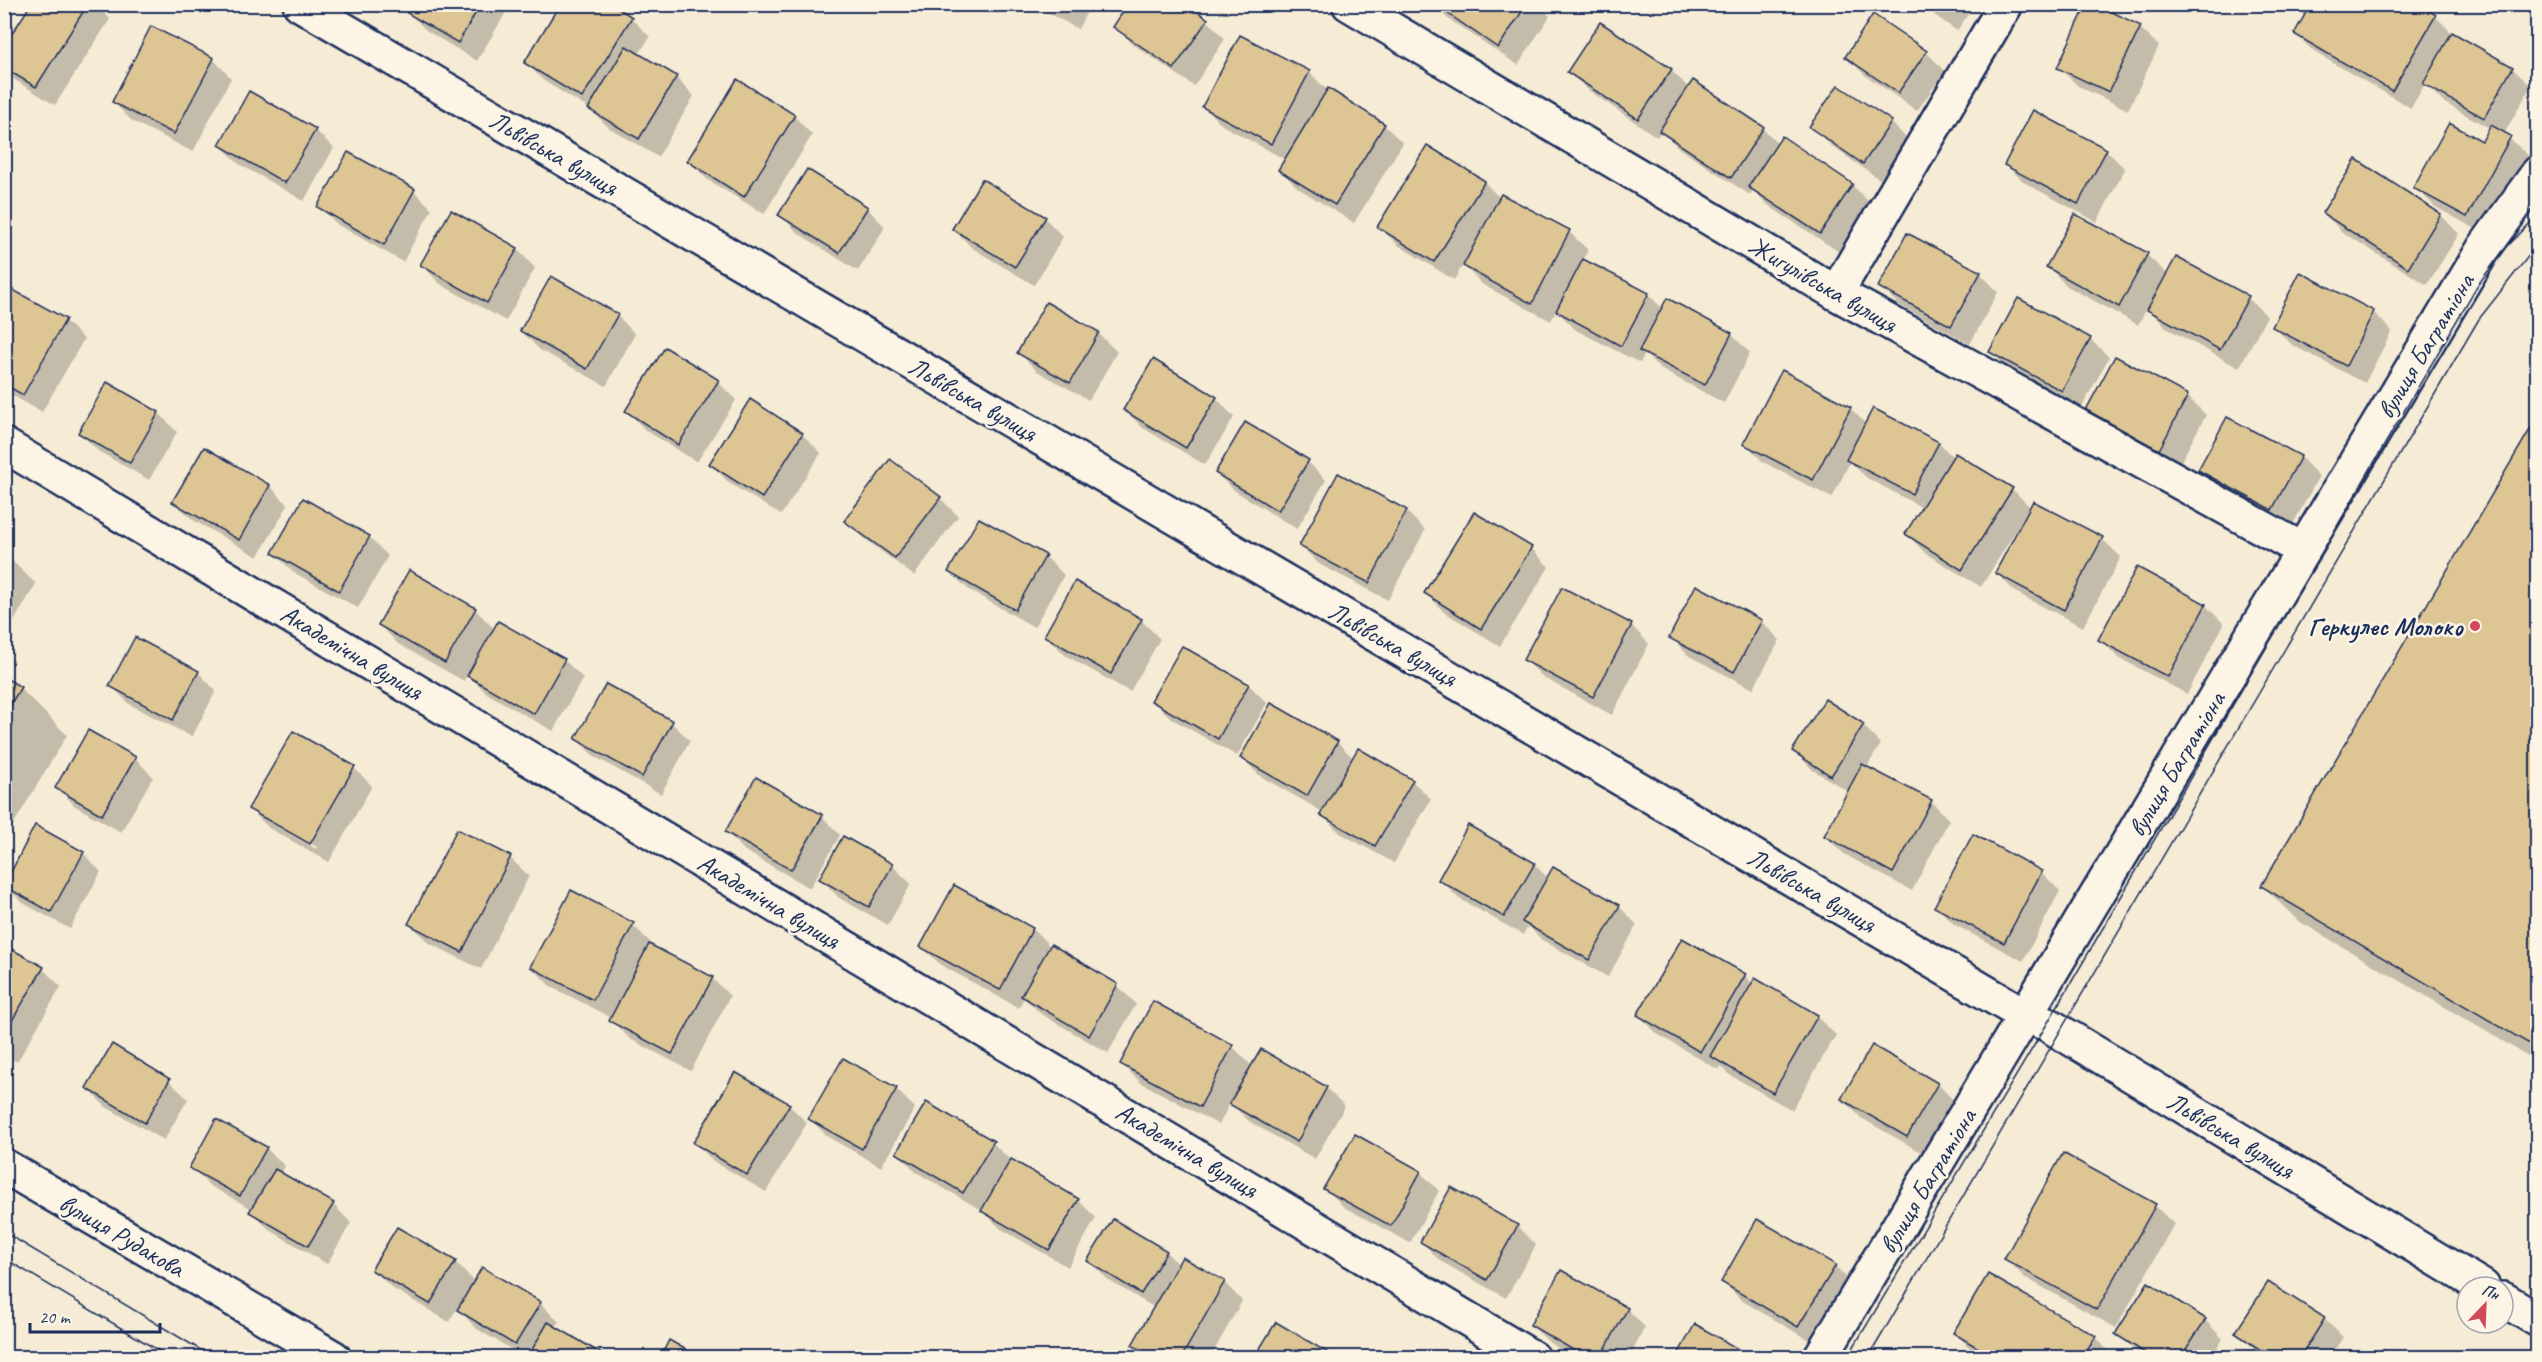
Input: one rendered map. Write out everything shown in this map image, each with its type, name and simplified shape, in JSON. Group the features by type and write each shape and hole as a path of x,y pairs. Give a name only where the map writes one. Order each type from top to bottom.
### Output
{"street":[{"name":"Львівська вулиця","path":"300,4 2026,1016 2047,1024 2463,1275"},
{"path":"1836,293 2006,4"},
{"name":"Жигулівська вулиця","path":"1364,8 1836,293 2303,550"},
{"name":"вулиця Багратіона","path":"1820,1358 2484,248 2538,173"},
{"name":"Академічна вулиця","path":"4,445 1533,1358"},
{"name":"вулиця Рудакова","path":"4,1166 334,1358"},
{"path":"2515,1306 2538,1320"}],"path":[{"path":"2518,4 2538,17"}],"building":[{"path":"31,4 88,4 36,87 4,68 4,46"},
{"path":"412,4 481,4 458,43 407,13"},
{"path":"560,4 612,4 632,17 582,98 524,63"},
{"path":"1047,4 1063,4 1059,11"},
{"path":"1128,4 1186,4 1208,19 1174,69 1113,27"},
{"path":"1434,4 1527,4 1498,48"},
{"path":"1925,4 1943,4 1938,13"},
{"path":"2087,4 2096,4 2141,26 2109,92 2057,68"},
{"path":"2311,4 2418,4 2436,15 2392,91 2294,34"},
{"path":"1873,14 1927,51 1898,93 1845,57"},
{"path":"1600,22 1672,69 1638,119 1567,72"},
{"path":"151,26 214,58 174,134 112,102"},
{"path":"2452,32 2513,67 2484,118 2423,84"},
{"path":"1240,35 1310,71 1271,144 1202,107"},
{"path":"626,46 677,76 639,139 588,109"},
{"path":"737,79 795,115 744,197 687,161"},
{"path":"1693,80 1764,127 1731,178 1659,131"},
{"path":"1838,85 1892,121 1863,164 1809,127"},
{"path":"1328,88 1385,124 1335,205 1278,170"},
{"path":"249,91 316,129 285,183 219,145"},
{"path":"2033,110 2107,149 2078,204 2004,165"},
{"path":"2449,123 2482,141 2491,125 2511,136 2467,217 2413,188"},
{"path":"1782,136 1853,184 1820,234 1748,187"},
{"path":"1427,145 1485,181 1434,262 1377,227"},
{"path":"348,152 415,189 384,245 317,207"},
{"path":"2356,159 2441,214 2408,268 2322,213"},
{"path":"807,169 868,207 839,253 778,215"},
{"path":"982,179 1046,217 1015,267 952,229"},
{"path":"1501,194 1570,230 1532,304 1463,266"},
{"path":"451,210 518,248 487,303 420,265"},
{"path":"2075,214 2148,253 2119,307 2046,267"},
{"path":"1907,233 1981,272 1951,326 1878,287"},
{"path":"2176,257 2249,296 2220,350 2147,310"},
{"path":"1583,259 1649,293 1621,346 1556,311"},
{"path":"2300,272 2374,311 2346,366 2272,327"},
{"path":"551,276 618,314 587,369 520,331"},
{"path":"4,285 66,319 23,395 4,384"},
{"path":"1667,298 1732,333 1705,385 1639,351"},
{"path":"2018,298 2091,338 2062,391 1989,352"},
{"path":"1046,302 1099,332 1070,383 1017,353"},
{"path":"665,347 719,380 678,445 625,411"},
{"path":"2115,356 2188,395 2159,450 2086,410"},
{"path":"1153,359 1217,397 1186,448 1123,410"},
{"path":"1782,370 1851,407 1813,480 1743,444"},
{"path":"107,382 159,412 130,463 78,433"},
{"path":"750,399 803,433 762,498 709,464"},
{"path":"1873,408 1939,442 1912,494 1846,460"},
{"name":"Геркулес Молоко","path":"2538,416 2538,1049 2261,886"},
{"path":"2227,417 2301,456 2272,510 2198,470"},
{"path":"1245,422 1309,460 1278,511 1215,473"},
{"path":"204,447 270,485 239,540 172,502"},
{"path":"1955,453 2013,488 1962,570 1905,534"},
{"path":"890,459 941,497 895,558 844,521"},
{"path":"1338,473 1407,510 1369,583 1299,546"},
{"path":"303,498 370,536 339,591 272,553"},
{"path":"2033,501 2103,537 2064,610 1995,573"},
{"path":"1474,512 1532,547 1481,629 1424,593"},
{"path":"979,518 1046,555 1015,610 948,572"},
{"path":"2137,567 2206,604 2168,677 2098,640"},
{"path":"409,570 476,608 445,663 378,625"},
{"path":"1075,581 1142,619 1111,674 1044,636"},
{"path":"1696,585 1762,620 1734,672 1669,638"},
{"path":"1562,587 1632,624 1593,697 1523,660"},
{"path":"498,621 565,659 534,714 467,676"},
{"path":"135,637 199,671 173,720 109,686"},
{"path":"1182,646 1249,684 1218,739 1151,701"},
{"path":"4,677 21,687 4,715"},
{"path":"606,684 673,721 642,777 575,739"},
{"path":"1825,699 1864,724 1831,776 1792,751"},
{"path":"1271,703 1338,741 1307,796 1240,758"},
{"path":"88,730 136,757 102,815 55,788"},
{"path":"293,731 355,766 310,844 248,809"},
{"path":"1358,748 1413,780 1375,846 1320,815"},
{"path":"1862,764 1932,800 1893,873 1824,836"},
{"path":"756,777 823,815 791,870 725,832"},
{"path":"35,825 84,852 51,912 4,886"},
{"path":"1468,825 1535,863 1504,917 1438,880"},
{"path":"457,829 511,856 462,952 408,924"},
{"path":"1973,834 2042,871 2004,943 1934,907"},
{"path":"843,836 893,864 869,907 819,879"},
{"path":"1553,867 1620,905 1589,960 1522,922"},
{"path":"954,885 1033,928 1000,990 920,947"},
{"path":"571,890 634,923 593,1000 530,967"},
{"path":"1682,938 1746,974 1700,1052 1637,1015"},
{"path":"649,944 713,977 672,1054 609,1021"},
{"path":"1051,944 1118,984 1089,1036 1021,996"},
{"path":"4,945 44,967 4,1034"},
{"path":"1755,978 1818,1015 1773,1093 1710,1056"},
{"path":"1153,1001 1233,1045 1200,1107 1120,1064"},
{"path":"112,1044 170,1079 145,1123 86,1088"},
{"path":"1872,1045 1938,1083 1907,1137 1841,1099"},
{"path":"1261,1049 1327,1087 1297,1142 1229,1104"},
{"path":"843,1058 897,1088 862,1149 808,1119"},
{"path":"735,1072 790,1104 747,1175 693,1143"},
{"path":"926,1102 994,1141 963,1193 896,1153"},
{"path":"216,1119 267,1147 240,1196 189,1168"},
{"path":"1355,1134 1421,1171 1391,1226 1323,1189"},
{"path":"2063,1153 2156,1204 2097,1310 2004,1259"},
{"path":"1011,1159 1079,1199 1049,1250 981,1211"},
{"path":"275,1169 334,1203 308,1246 249,1212"},
{"path":"1451,1187 1518,1225 1487,1280 1420,1242"},
{"path":"1113,1219 1167,1251 1141,1294 1087,1261"},
{"path":"1757,1219 1836,1265 1798,1327 1721,1282"},
{"path":"397,1227 456,1261 430,1304 371,1270"},
{"path":"1182,1257 1225,1281 1181,1358 1154,1358 1132,1345"},
{"path":"482,1267 541,1302 515,1345 457,1310"},
{"path":"1561,1270 1628,1308 1600,1358 1587,1358 1530,1325"},
{"path":"1988,1274 2096,1336 2083,1358 1995,1358 1953,1333"},
{"path":"2148,1282 2206,1319 2180,1358 2153,1358 2115,1334"},
{"path":"2268,1282 2325,1318 2300,1358 2273,1358 2235,1333"},
{"path":"548,1322 607,1357 527,1358"},
{"path":"1276,1322 1330,1354 1328,1358 1254,1358"},
{"path":"1695,1324 1750,1356 1749,1358 1676,1358"},
{"path":"669,1340 701,1358 660,1358"},
{"path":"2382,1349 2395,1358 2377,1358"}],"tram line":[{"path":"1847,1358 2047,1024 2477,286 2503,251 2538,215"},
{"path":"1868,1358 2479,319 2538,244"},
{"path":"4,1232 214,1358"},
{"path":"4,1258 171,1358"}],"place":[{"name":"Геркулес Молоко","path":"2475,626"}]}
